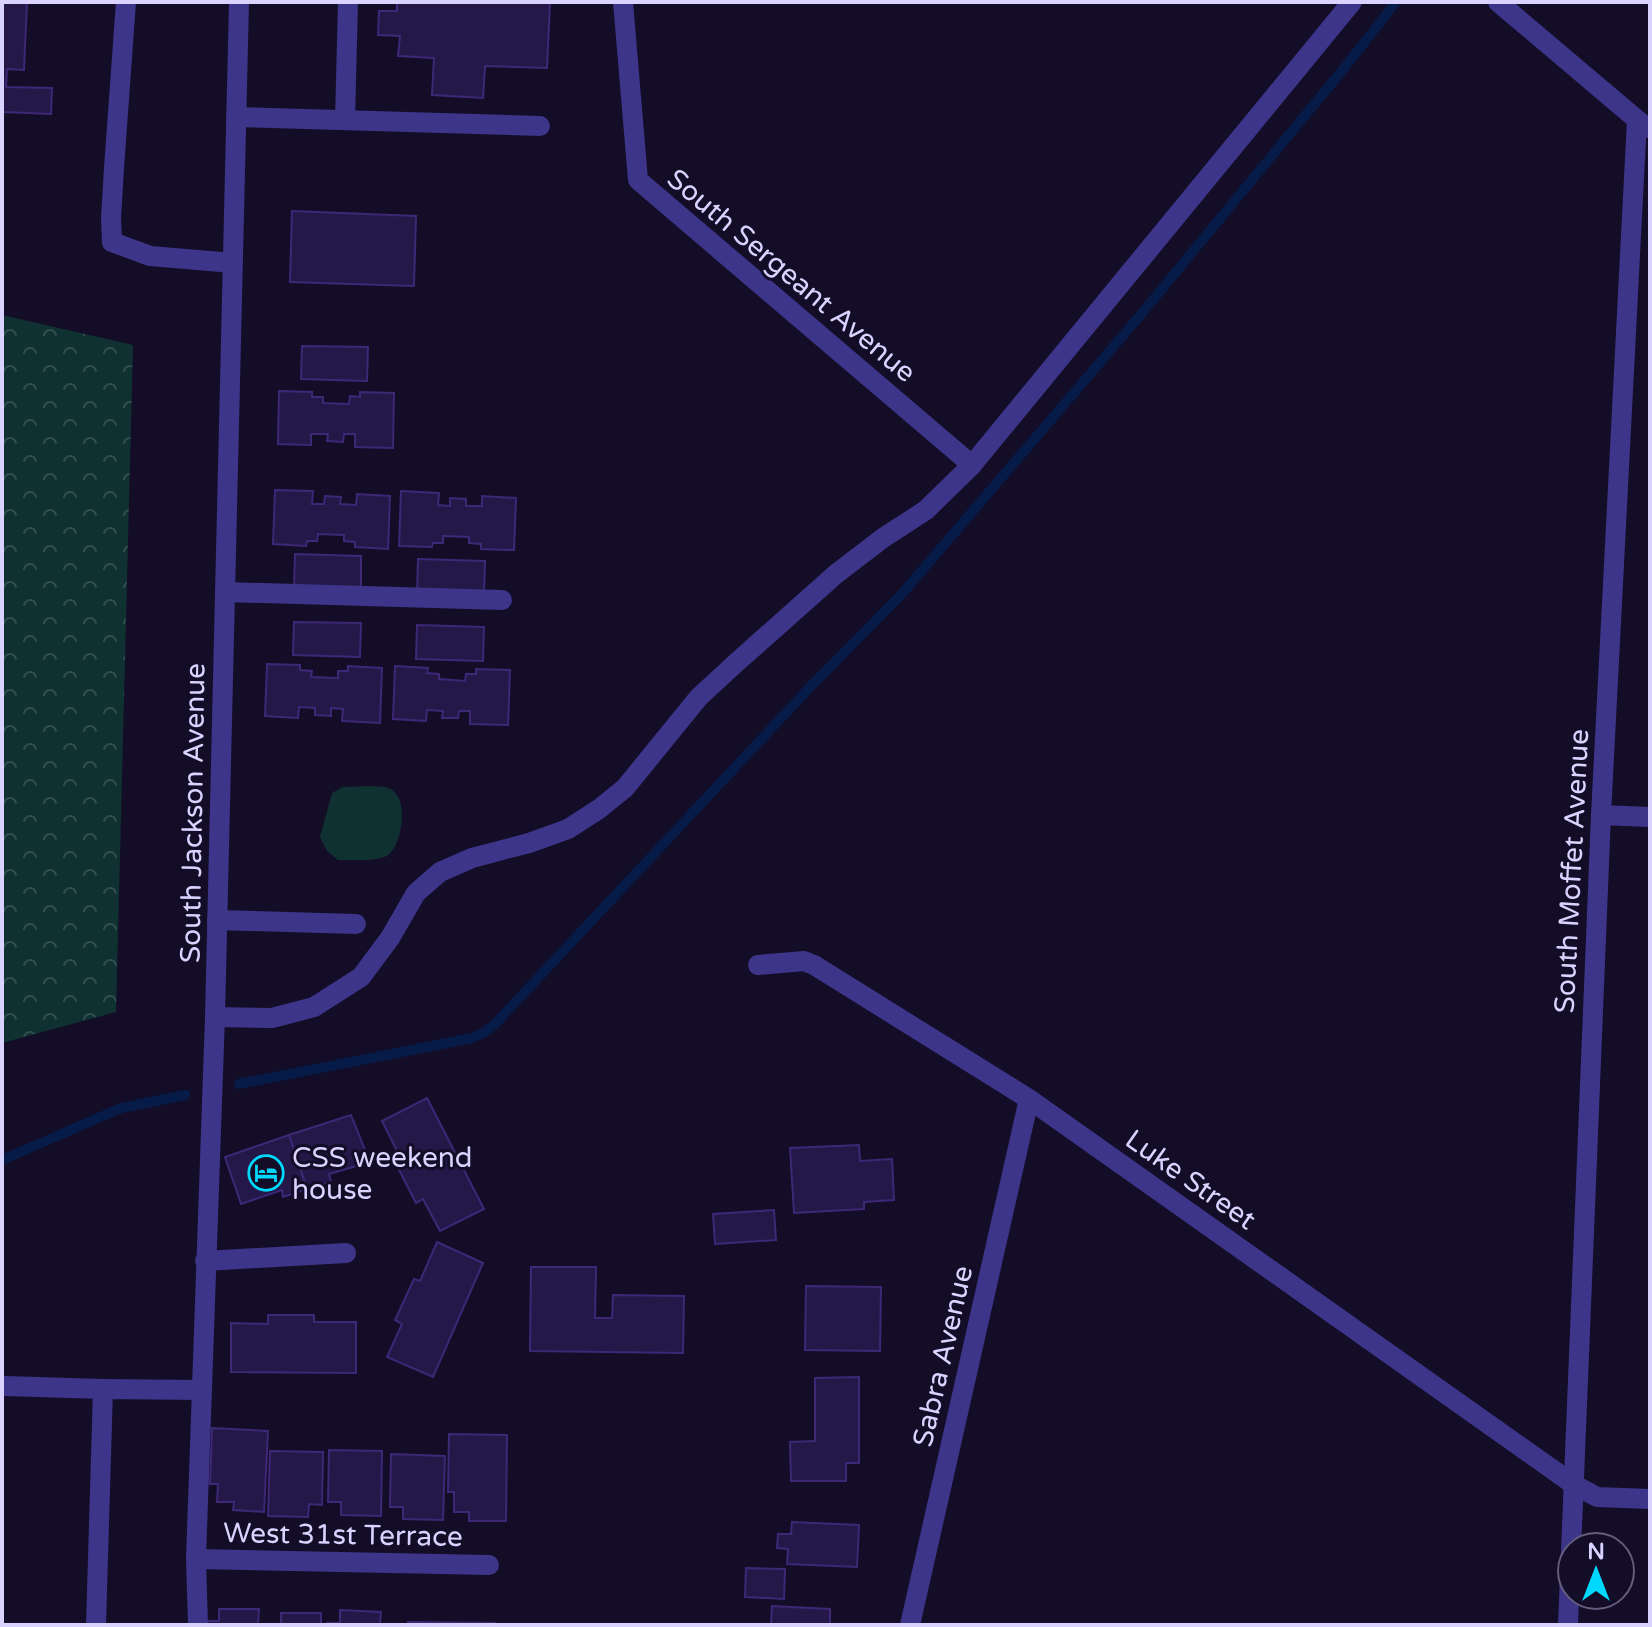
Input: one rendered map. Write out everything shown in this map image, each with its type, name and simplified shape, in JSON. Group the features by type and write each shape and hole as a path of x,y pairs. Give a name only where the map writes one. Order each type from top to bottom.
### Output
{"street":[{"path":"126,2 112,193 112,242 150,256 233,263"},
{"name":"South Jackson Avenue","path":"198,1625 196,1559 215,1017 239,2"},
{"path":"345,120 348,2"},
{"name":"South Sergeant Avenue","path":"623,2 638,180 972,465"},
{"path":"215,1017 272,1018 314,1007 361,977 390,938 416,893 440,872 472,858 568,829 625,788 699,697 836,574 926,510 972,465 1352,2"},
{"path":"1498,2 1643,125"},
{"path":"236,117 540,126"},
{"name":"South Moffet Avenue","path":"1568,1625 1601,815 1643,125"},
{"path":"225,592 502,600"},
{"path":"1601,815 1650,817"},
{"path":"217,920 356,924"},
{"name":"Luke Street","path":"758,965 804,961 814,965 1029,1099 1573,1484 1597,1497 1650,1499"},
{"name":"Sabra Avenue","path":"910,1625 1029,1099"},
{"path":"205,1261 346,1253"},
{"path":"4,1386 201,1390"},
{"path":"96,1625 103,1389"},
{"name":"West 31st Terrace","path":"196,1559 489,1565"}],"green space":[{"path":"2,315 133,345 116,1012 2,1043"},
{"path":"343,787 384,787 395,792 402,809 402,820 397,841 388,855 371,860 338,860 327,851 320,837 332,793"}],"building":[{"path":"2,2 27,2 24,70 7,69 6,87 52,88 51,114 2,112"},
{"path":"397,2 550,2 547,68 485,66 483,98 432,95 434,58 398,56 400,36 378,35 379,11 397,11"},
{"path":"292,211 416,216 414,286 290,282"},
{"path":"302,346 368,347 367,381 301,379"},
{"path":"279,391 312,392 312,397 323,397 323,403 349,404 350,396 360,397 360,392 394,393 393,448 355,447 355,434 344,434 343,442 327,441 328,434 311,434 311,445 278,444"},
{"path":"275,490 313,491 312,504 324,504 325,496 341,497 340,504 356,505 357,494 390,496 388,549 355,547 355,542 344,541 344,535 318,534 317,541 307,541 306,546 273,544"},
{"path":"401,491 439,493 438,505 450,506 450,498 466,499 466,506 482,506 482,496 516,498 514,550 481,549 481,544 469,543 469,537 443,536 443,543 433,543 432,547 399,546"},
{"path":"295,554 361,556 361,590 294,588"},
{"path":"418,559 485,561 484,595 417,593"},
{"path":"294,622 361,623 360,657 293,655"},
{"path":"417,625 484,627 483,661 416,659"},
{"path":"267,664 300,665 300,670 312,671 311,677 338,678 338,671 348,671 348,666 382,668 380,723 342,721 343,709 331,708 331,716 315,715 315,708 299,707 298,718 265,716"},
{"path":"395,666 428,668 427,673 439,674 439,679 465,681 466,674 476,674 476,669 510,670 508,725 470,724 470,711 459,711 458,718 442,718 443,711 427,710 426,721 393,719"},
{"path":"427,1098 484,1209 440,1231 423,1199 416,1203 395,1162 401,1159 382,1121"},
{"path":"351,1115 370,1162 329,1174 331,1182 307,1189 289,1135"},
{"name":"CSS weekend house","path":"289,1135 307,1189 283,1197 282,1190 241,1204 225,1157"},
{"path":"859,1145 860,1161 892,1159 894,1200 864,1202 864,1209 794,1213 790,1148"},
{"path":"774,1210 776,1240 715,1244 713,1214"},
{"path":"437,1242 483,1263 433,1377 387,1357 402,1324 395,1320 414,1279 420,1281"},
{"path":"531,1267 596,1267 595,1318 612,1318 613,1295 684,1296 683,1353 530,1351"},
{"path":"806,1286 881,1287 880,1351 805,1350"},
{"path":"268,1315 314,1315 314,1322 356,1322 356,1373 231,1372 231,1323 268,1324"},
{"path":"859,1377 859,1463 846,1463 846,1481 791,1481 790,1442 815,1441 815,1378"},
{"path":"212,1428 268,1431 264,1512 233,1510 234,1502 217,1502 218,1484 210,1484"},
{"path":"449,1434 507,1435 506,1521 469,1521 469,1512 454,1512 454,1492 448,1492"},
{"path":"329,1450 382,1451 381,1516 341,1515 341,1502 328,1502"},
{"path":"270,1451 323,1452 322,1505 309,1504 308,1517 268,1516"},
{"path":"391,1454 445,1456 443,1520 403,1519 403,1507 390,1507"},
{"path":"792,1522 859,1525 857,1567 787,1564 788,1549 777,1548 778,1534 791,1534"},
{"path":"746,1568 785,1569 784,1599 745,1597"},
{"path":"772,1606 830,1609 830,1625 771,1625"},
{"path":"219,1609 259,1609 258,1625 205,1625 205,1621 219,1621"},
{"path":"340,1610 381,1612 380,1625 327,1625 340,1623"},
{"path":"281,1613 321,1613 321,1625 281,1625"},
{"path":"408,1622 495,1623 495,1625 408,1625"}],"waterway":[{"path":"239,1084 472,1038 494,1025 813,684 901,595 1138,318 1396,2"},
{"path":"2,1160 121,1108 185,1095"}],"place":[{"name":"CSS weekend house","path":"266,1173"}]}
